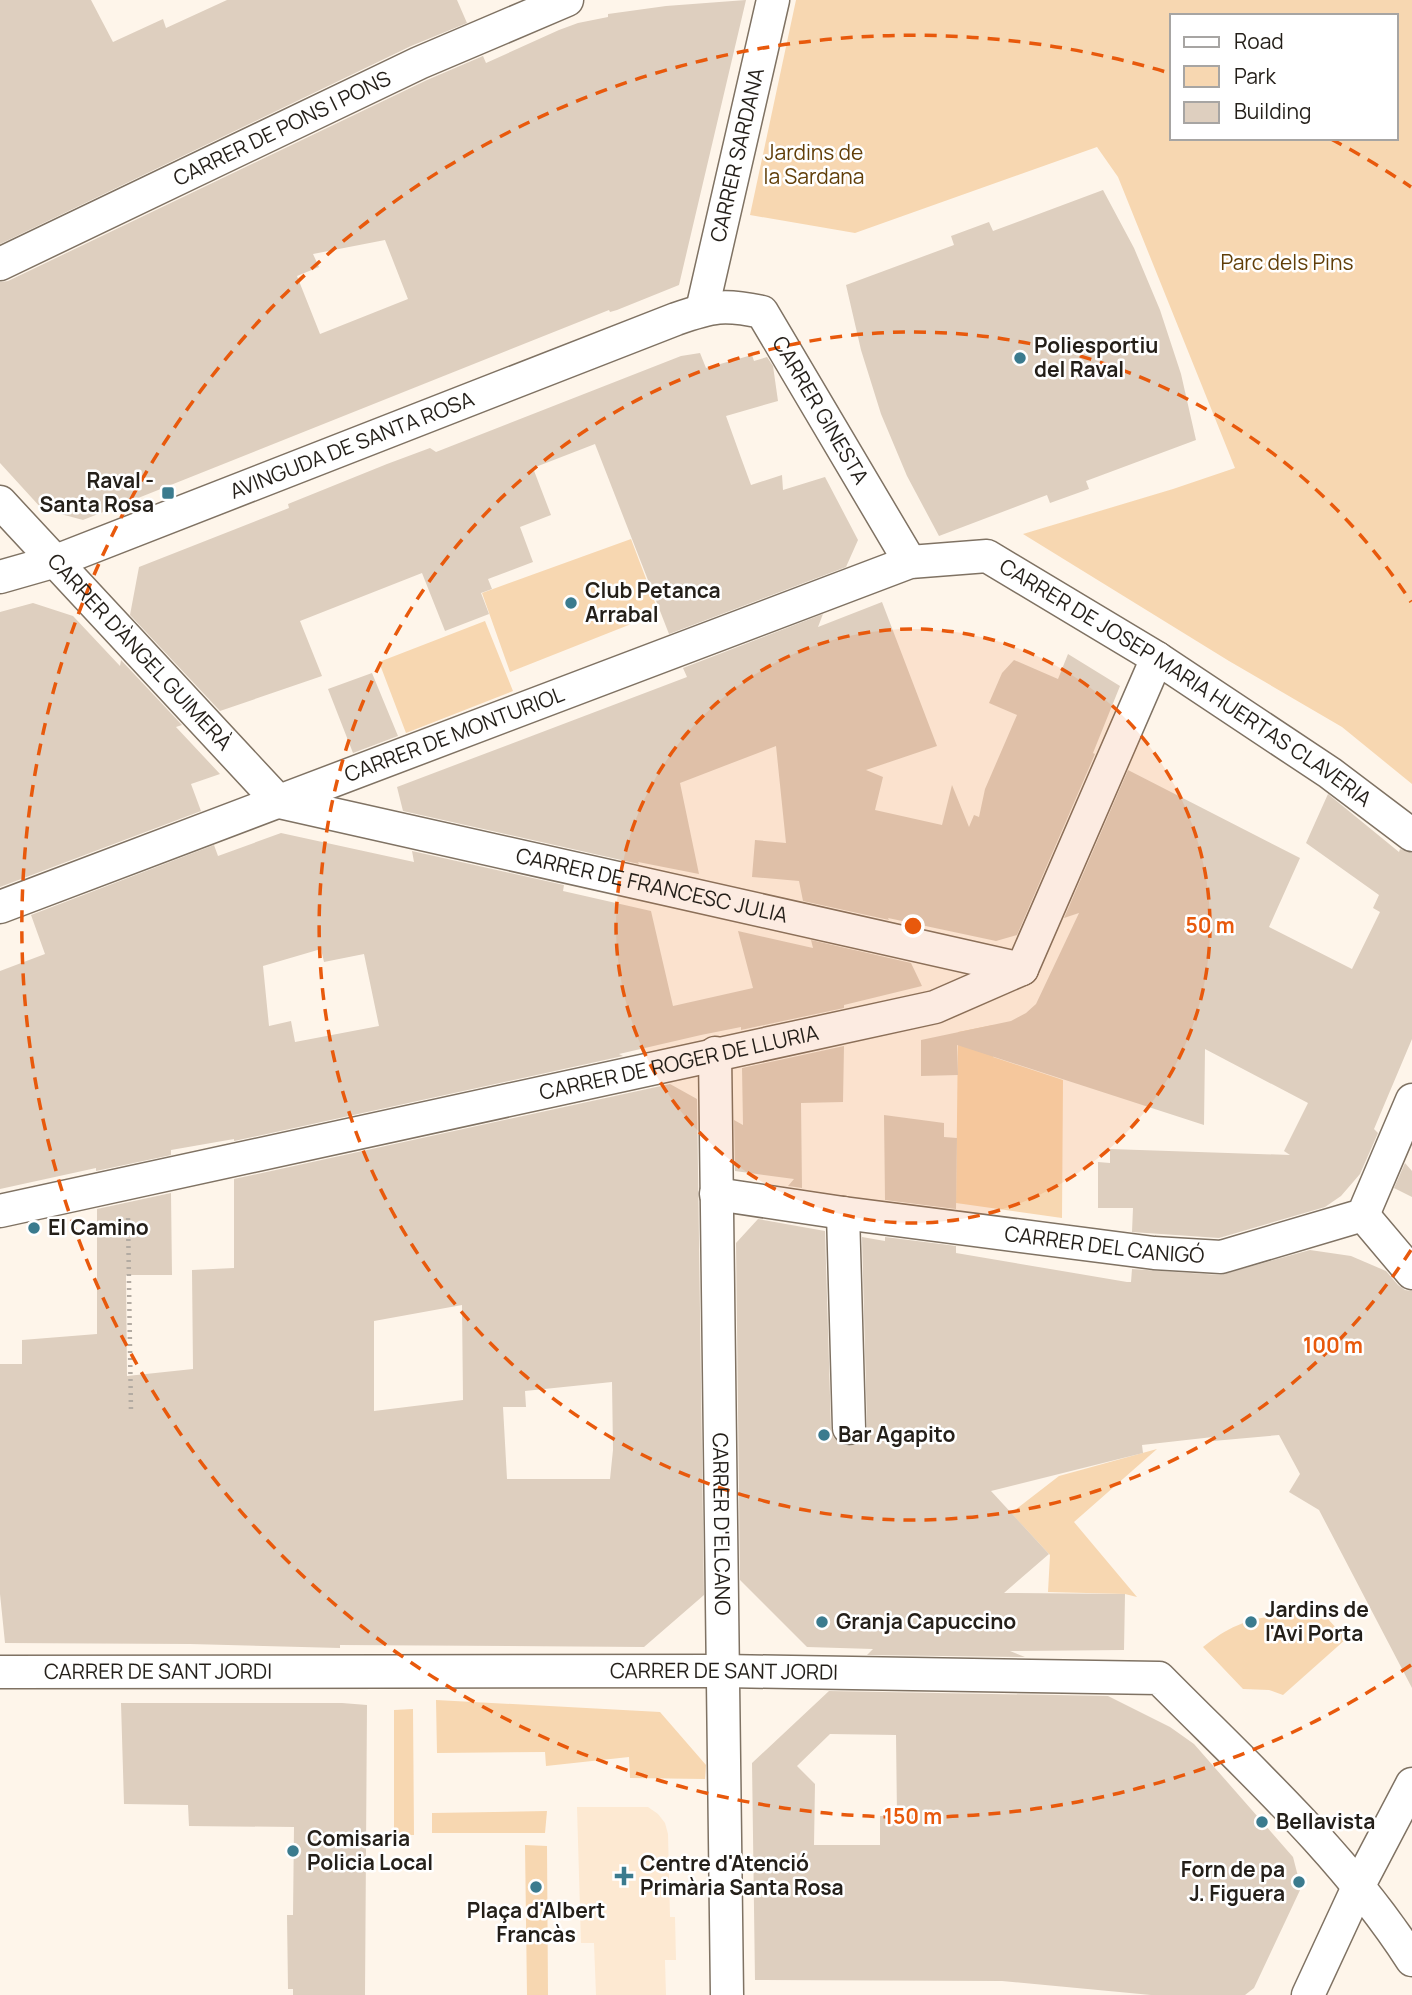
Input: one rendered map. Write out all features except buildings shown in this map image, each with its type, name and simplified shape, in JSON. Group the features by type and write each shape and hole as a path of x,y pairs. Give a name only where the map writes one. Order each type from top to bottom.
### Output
{"street":[{"name":"CARRER DE PONS I PONS","path":"0,264 419,62 566,0"},
{"name":"CARRER SARDANA","path":"702,310 773,0"},
{"name":"CARRER GINESTA","path":"702,310 731,306 762,312 910,562"},
{"name":"AVINGUDA DE SANTA ROSA","path":"0,577 56,561 702,310"},
{"name":"CARRER D'ÀNGEL GUIMERÀ","path":"0,502 279,802"},
{"name":"CARRER DE JOSEP MARIA HUERTAS CLAVERIA","path":"910,562 987,556 1157,658 1330,773 1412,835"},
{"name":"CARRER DE MONTURIOL","path":"0,908 910,562"},
{"path":"1022,969 1157,658"},
{"name":"CARRER DE FRANCESC JULIA","path":"279,802 1022,969"},
{"name":"CARRER DE ROGER DE LLURIA","path":"0,1211 935,1007 1022,969"},
{"name":"CARRER D'ELCANO","path":"715,1053 727,1995"},
{"path":"1412,1100 1363,1215 1412,1273"},
{"name":"CARRER DEL CANIGÓ","path":"716,1194 1154,1253 1221,1257 1363,1215"},
{"path":"843,1213 849,1428"},
{"name":"CARRER DE SANT JORDI","path":"0,1672 724,1671 1159,1678 1315,1834 1383,1915 1412,1960"},
{"path":"1308,1995 1359,1885 1412,1784"}],"path":[{"path":"128,1182 131,1412"}],"shaded area":[{"name":"Centre d'Atenció Primària Santa Rosa","path":"577,1807 648,1807 665,1823 668,1834 670,1917 675,1917 676,1960 665,1960 666,1995 596,1995 594,1943 581,1943"}],"green space":[{"name":"Parc dels Pins","path":"796,0 1412,0 1412,784 1342,727 1023,534 1235,468 1118,177 1097,147 855,233 750,215"},
{"name":"Club Petanca Arrabal","path":"631,539 659,613 510,672 482,593"},
{"path":"485,621 513,691 406,733 379,662"},
{"path":"993,1025 993,1057 1063,1080 1062,1218 956,1203 958,1032"},
{"path":"1157,1449 1074,1522 1137,1597 1125,1594 1048,1592 1050,1555 1011,1513 1059,1476"},
{"path":"1305,1614 1328,1619 1346,1639 1283,1695 1269,1690 1243,1689 1203,1647 1227,1630 1251,1620"},
{"path":"436,1700 660,1712 706,1765 705,1779 630,1778 629,1757 546,1766 545,1752 437,1753"},
{"path":"413,1709 414,1835 394,1835 394,1710"},
{"path":"547,1811 545,1833 432,1833 432,1813"},
{"path":"525,1845 547,1846 548,1995 527,1995"}],"place":[{"name":"Poliesportiu del Raval","path":"1020,358"},
{"name":"Raval - Santa Rosa","path":"168,493"},
{"name":"Club Petanca Arrabal","path":"571,603"},
{"name":"El Camino","path":"34,1228"},
{"name":"Bar Agapito","path":"824,1435"},
{"name":"Granja Capuccino","path":"822,1622"},
{"name":"Jardins de l'Avi Porta","path":"1251,1622"},
{"name":"Bellavista","path":"1262,1822"},
{"name":"Comisaria Policia Local","path":"293,1851"},
{"name":"Centre d'Atenció Primària Santa Rosa","path":"624,1876"},
{"name":"Forn de pa J. Figuera","path":"1299,1882"},
{"name":"Plaça d'Albert Francàs","path":"536,1887"}],"park label":[{"name":"Jardins de la Sardana","path":"814,165"}]}
